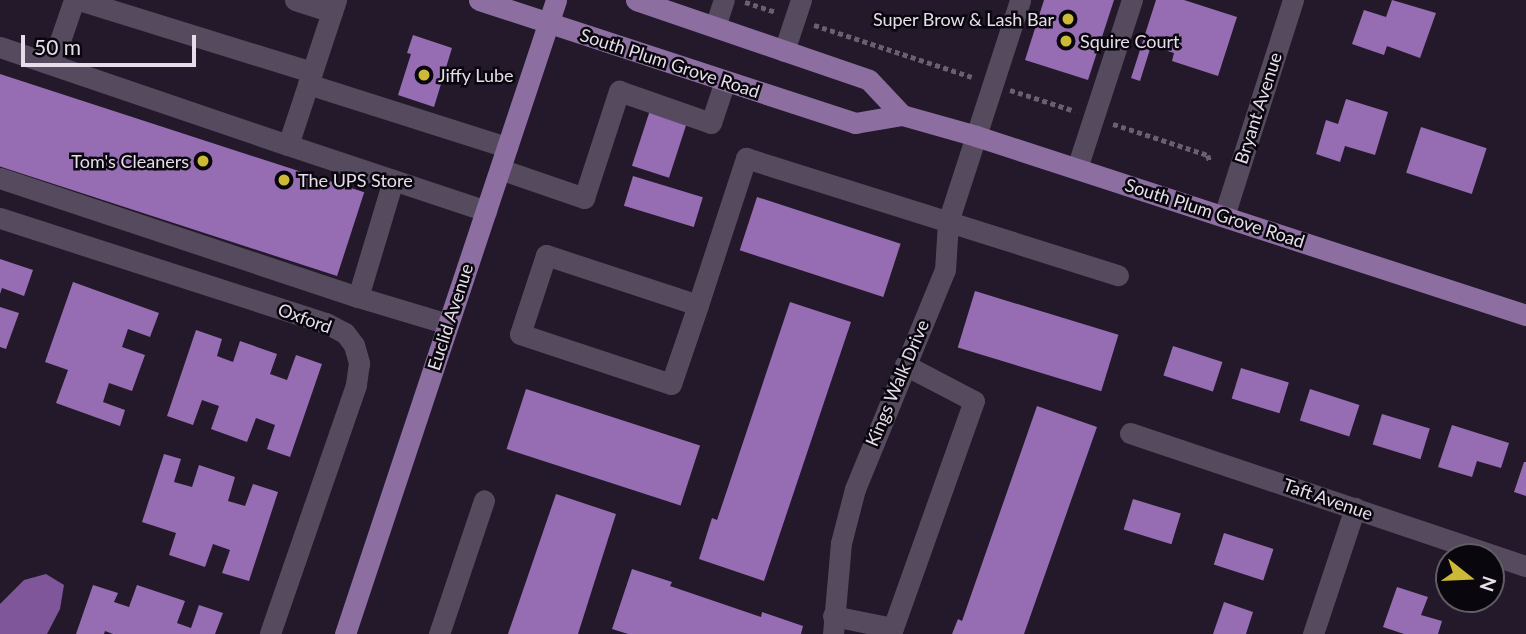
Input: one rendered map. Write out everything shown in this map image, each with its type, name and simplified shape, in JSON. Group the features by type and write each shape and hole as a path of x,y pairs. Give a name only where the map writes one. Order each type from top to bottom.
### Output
{"main road":[{"name":"South Plum Grove Road","path":"480,0 855,123 902,115 976,136 1526,315"},
{"name":"Euclid Avenue","path":"345,634 556,0"},
{"path":"636,0 869,80 902,115"}],"street":[{"path":"52,64 76,0 507,147"},
{"path":"288,145 334,6 295,0"},
{"path":"715,27 724,0"},
{"path":"784,51 800,0"},
{"name":"Kings Walk Drive","path":"833,625 841,543 855,489 945,270 948,222 1020,0"},
{"path":"1077,169 1132,0"},
{"name":"Bryant Avenue","path":"1224,216 1293,0"},
{"path":"0,47 486,211"},
{"path":"500,169 584,198 619,91 710,123 724,81"},
{"path":"698,305 546,255 520,334 671,384 698,305 746,158 1118,275"},
{"path":"0,178 358,297 448,324"},
{"path":"358,297 393,180"},
{"name":"Oxford","path":"0,218 326,323 345,333 354,345 359,363 356,385 270,634"},
{"path":"833,625 893,628 974,401 905,365"},
{"name":"Taft Avenue","path":"1130,433 1526,566"},
{"path":"439,634 484,500"},
{"path":"1313,634 1355,508"}],"shaded area":[{"path":"46,574 64,585 60,609 47,634 0,634 0,604 24,580"}],"building":[{"name":"Squire Court","path":"1044,0 1114,0 1088,80 1025,60"},
{"path":"1156,0 1184,0 1237,17 1218,76 1172,61 1174,53 1151,46 1140,81 1131,78"},
{"path":"1392,0 1436,13 1420,58 1387,46 1384,55 1352,44 1364,10 1386,17"},
{"name":"Jiffy Lube","path":"413,35 452,48 434,107 398,95 411,54 407,53"},
{"path":"0,74 364,192 337,276 0,167"},
{"path":"1346,99 1388,112 1375,155 1345,146 1340,162 1316,154 1326,120 1338,124"},
{"path":"652,104 689,116 669,178 632,166"},
{"path":"1421,127 1487,148 1472,194 1406,173"},
{"path":"633,176 703,197 694,227 624,206"},
{"path":"757,197 901,244 883,297 740,250"},
{"path":"0,259 33,270 24,296 2,288 0,294"},
{"path":"73,282 159,313 150,337 128,329 122,347 145,355 132,391 109,383 103,402 125,410 120,426 56,403 68,370 45,362"},
{"path":"975,291 1118,335 1101,391 958,347"},
{"path":"790,302 851,322 764,581 699,559 712,518 717,520"},
{"path":"0,307 19,313 6,349 0,347"},
{"path":"196,330 222,339 217,356 233,362 240,341 277,354 270,374 287,380 296,355 322,364 290,457 267,449 275,425 256,418 247,442 211,429 219,406 202,400 193,425 167,416"},
{"path":"1173,346 1222,362 1213,392 1163,375"},
{"path":"1241,368 1289,383 1279,413 1232,399"},
{"path":"526,389 700,446 681,505 507,449"},
{"path":"1310,389 1359,405 1349,436 1300,420"},
{"path":"1037,406 1097,427 1024,634 952,634 958,619 962,621"},
{"path":"1382,414 1430,429 1420,459 1373,445"},
{"path":"1452,425 1509,443 1501,468 1477,461 1472,477 1438,467"},
{"path":"164,454 181,459 174,482 192,487 199,465 235,477 228,501 245,506 253,484 278,492 249,581 222,573 230,550 213,544 205,567 169,555 176,533 142,522"},
{"path":"1526,462 1526,496 1514,492"},
{"path":"556,494 616,514 578,634 508,634"},
{"path":"1133,499 1181,514 1171,544 1124,530"},
{"path":"1224,533 1273,549 1263,580 1214,564"},
{"path":"632,569 672,582 670,586 761,617 762,612 803,626 801,634 628,634 612,629"},
{"path":"93,585 118,593 114,602 129,607 137,585 185,601 177,623 191,628 199,605 223,613 215,634 113,634 105,631 104,634 76,634"},
{"path":"1397,587 1428,597 1421,615 1442,621 1438,634 1404,634 1383,627"},
{"path":"1224,602 1253,612 1246,634 1213,634"}],"place":[{"name":"Super Brow & Lash Bar","path":"1068,19"},
{"name":"Squire Court","path":"1066,41"},
{"name":"Jiffy Lube","path":"424,75"},
{"name":"Tom's Cleaners","path":"203,161"},
{"name":"The UPS Store","path":"284,180"}]}
